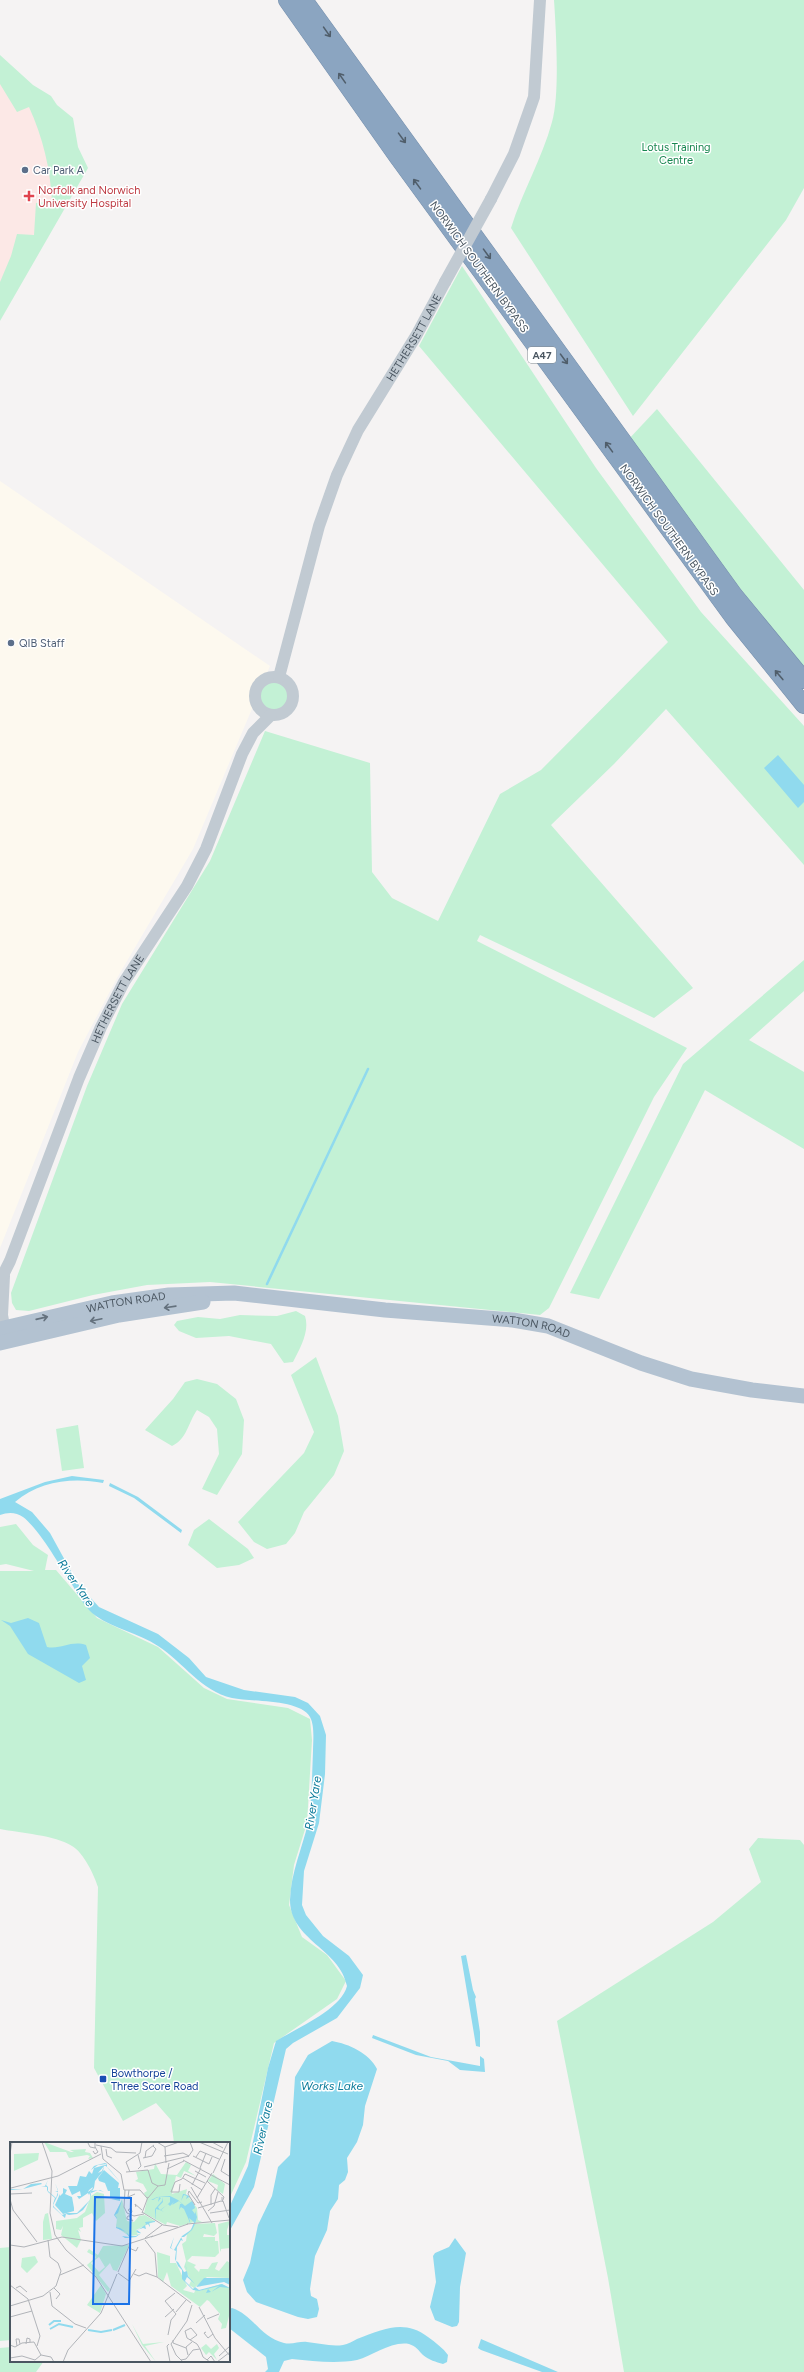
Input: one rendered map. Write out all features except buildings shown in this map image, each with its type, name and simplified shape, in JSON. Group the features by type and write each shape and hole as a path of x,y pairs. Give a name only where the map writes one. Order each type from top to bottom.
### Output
{"highway":[{"name":"NORWICH SOUTHERN BYPASS","path":"287,0 397,156 728,611 804,705"},
{"name":"NORWICH SOUTHERN BYPASS","path":"304,0 734,595 804,680"}],"main road":[{"name":"WATTON ROAD","path":"3,1335 119,1315 250,1296 534,1323 548,1326 641,1363 691,1379 759,1391 804,1396"}],"street":[{"name":"HETHERSETT LANE","path":"279,677 319,526 337,475 358,430 416,336 514,154 534,97 540,0"},
{"name":"HETHERSETT LANE","path":"3,1335 2,1279 79,1078 101,1027 124,982 187,886 200,862 242,754 253,733 259,708 255,696 259,683 272,676 279,677 291,685 293,700 285,712 271,715 253,733"},
{"path":"259,708 271,715"}],"shaded area":[{"name":"Norfolk and Norwich University Hospital","path":"0,79 48,118 65,183 0,293"},
{"path":"0,481 270,666 193,849 117,978 78,1052 0,1248"}],"green space":[{"name":"Lotus Training Centre","path":"554,0 804,0 804,188 786,220 633,416 511,228 543,149 552,122 557,79"},
{"path":"0,55 33,85 51,96 57,105 73,118 78,147 88,168 0,321 0,282 11,256 17,234 34,235 36,203 52,201 48,164 42,141 29,107 17,112 0,84"},
{"path":"462,266 596,468 701,612 804,726 804,865 666,709 614,764 551,825 693,988 654,1018 480,935 477,941 687,1048 654,1097 549,1308 540,1315 210,1282 147,1285 93,1295 29,1311 16,1310 12,1303 11,1293 87,1086 122,1004 210,861 265,731 370,763 372,872 392,898 438,921 500,794 541,770 668,642 419,346"},
{"path":"657,409 804,590 804,672 627,441"},
{"path":"274,681 285,685 289,696 285,707 274,711 263,707 259,696 263,685"},
{"path":"804,960 804,991 749,1040 804,1072 804,1149 705,1090 599,1299 570,1293 683,1064"},
{"path":"296,1311 305,1316 306,1328 304,1339 293,1362 284,1363 271,1344 229,1336 196,1338 179,1331 174,1325 177,1321 198,1317 220,1319 240,1315 277,1316"},
{"path":"316,1357 338,1416 344,1451 334,1475 304,1512 295,1533 286,1544 267,1549 254,1542 238,1522 304,1453 314,1432 291,1375"},
{"path":"197,1379 217,1384 236,1399 244,1420 242,1454 217,1495 202,1489 219,1454 217,1429 209,1417 197,1410 184,1435 172,1446 145,1430 173,1399 185,1382"},
{"path":"78,1425 84,1468 62,1471 56,1429"},
{"path":"209,1519 248,1549 254,1558 239,1565 217,1568 188,1545 194,1530"},
{"path":"16,1524 33,1545 48,1555 45,1570 56,1570 97,1618 158,1647 204,1688 227,1699 288,1708 310,1719 312,1740 307,1823 294,1865 289,1905 302,1937 327,1955 346,1981 337,1999 274,2043 246,2162 230,2197 230,2142 174,2142 171,2120 156,2103 123,2121 94,2068 98,1887 88,1865 76,1849 65,1842 37,1835 0,1829 0,1571 34,1571 6,1564 0,1565 0,1527"},
{"path":"758,1838 800,1840 804,1845 804,2372 624,2372 608,2278 557,2021 713,1922 761,1882 749,1849"},
{"path":"10,2247 10,2340 0,2341 0,2248"},
{"path":"10,2347 10,2362 43,2362 36,2372 0,2372 0,2348"}],"water":[{"path":"778,755 804,785 804,802 798,808 764,768"},
{"name":"River Yare","path":"72,1476 104,1480 103,1483 80,1480 57,1482 35,1489 15,1502 32,1512 50,1533 78,1584 99,1607 158,1634 189,1658 206,1677 244,1690 295,1697 308,1703 320,1716 326,1735 325,1774 319,1823 304,1871 302,1905 306,1915 323,1936 349,1956 363,1975 360,1988 337,2018 293,2043 286,2049 254,2187 230,2230 230,2206 248,2166 268,2068 276,2041 327,2011 343,1995 347,1986 343,1973 335,1963 306,1935 298,1925 292,1914 290,1900 292,1880 308,1823 312,1778 313,1725 310,1717 305,1711 296,1707 275,1702 232,1698 211,1689 193,1676 158,1646 103,1620 89,1610 50,1550 30,1523 15,1513 0,1515 0,1499 45,1482"},
{"path":"110,1483 138,1497 182,1530 181,1533 134,1498 109,1486"},
{"path":"28,1618 39,1623 47,1647 52,1648 71,1644 86,1645 90,1658 82,1666 86,1680 79,1683 28,1654 10,1626 1,1620 11,1623"},
{"path":"466,1955 473,1990 476,1997 480,2047 476,2046 461,1956"},
{"path":"373,2035 431,2057 480,2066 480,2056 484,2059 485,2072 460,2070 448,2061 416,2055 372,2038"},
{"name":"Works Lake","path":"332,2041 345,2044 358,2050 369,2058 377,2069 365,2106 363,2125 357,2142 347,2158 348,2172 345,2180 339,2185 338,2199 330,2211 327,2230 315,2256 310,2289 311,2296 317,2299 319,2309 317,2317 308,2319 298,2317 256,2302 247,2292 243,2280 250,2263 258,2225 272,2196 278,2167 290,2155 295,2077 308,2055"},
{"path":"455,2238 466,2253 460,2287 459,2322 457,2326 452,2327 435,2320 430,2307 436,2282 433,2256 435,2253 449,2247"},
{"path":"230,2309 239,2311 269,2336 284,2343 304,2342 343,2345 385,2329 402,2327 411,2328 428,2337 442,2348 448,2355 447,2362 443,2364 433,2361 423,2355 414,2346 402,2344 389,2347 357,2360 324,2362 292,2359 284,2361 279,2372 265,2372 268,2369 266,2357 230,2329"},
{"path":"481,2339 558,2372 542,2372 481,2350 478,2348"}],"waterway":[{"path":"267,1284 368,1069"}],"place":[{"name":"Car Park A","path":"25,170"},
{"name":"Norfolk and Norwich University Hospital","path":"29,196"},
{"name":"QIB Staff","path":"11,643"},
{"name":"Bowthorpe / Three Score Road","path":"103,2079"}]}
